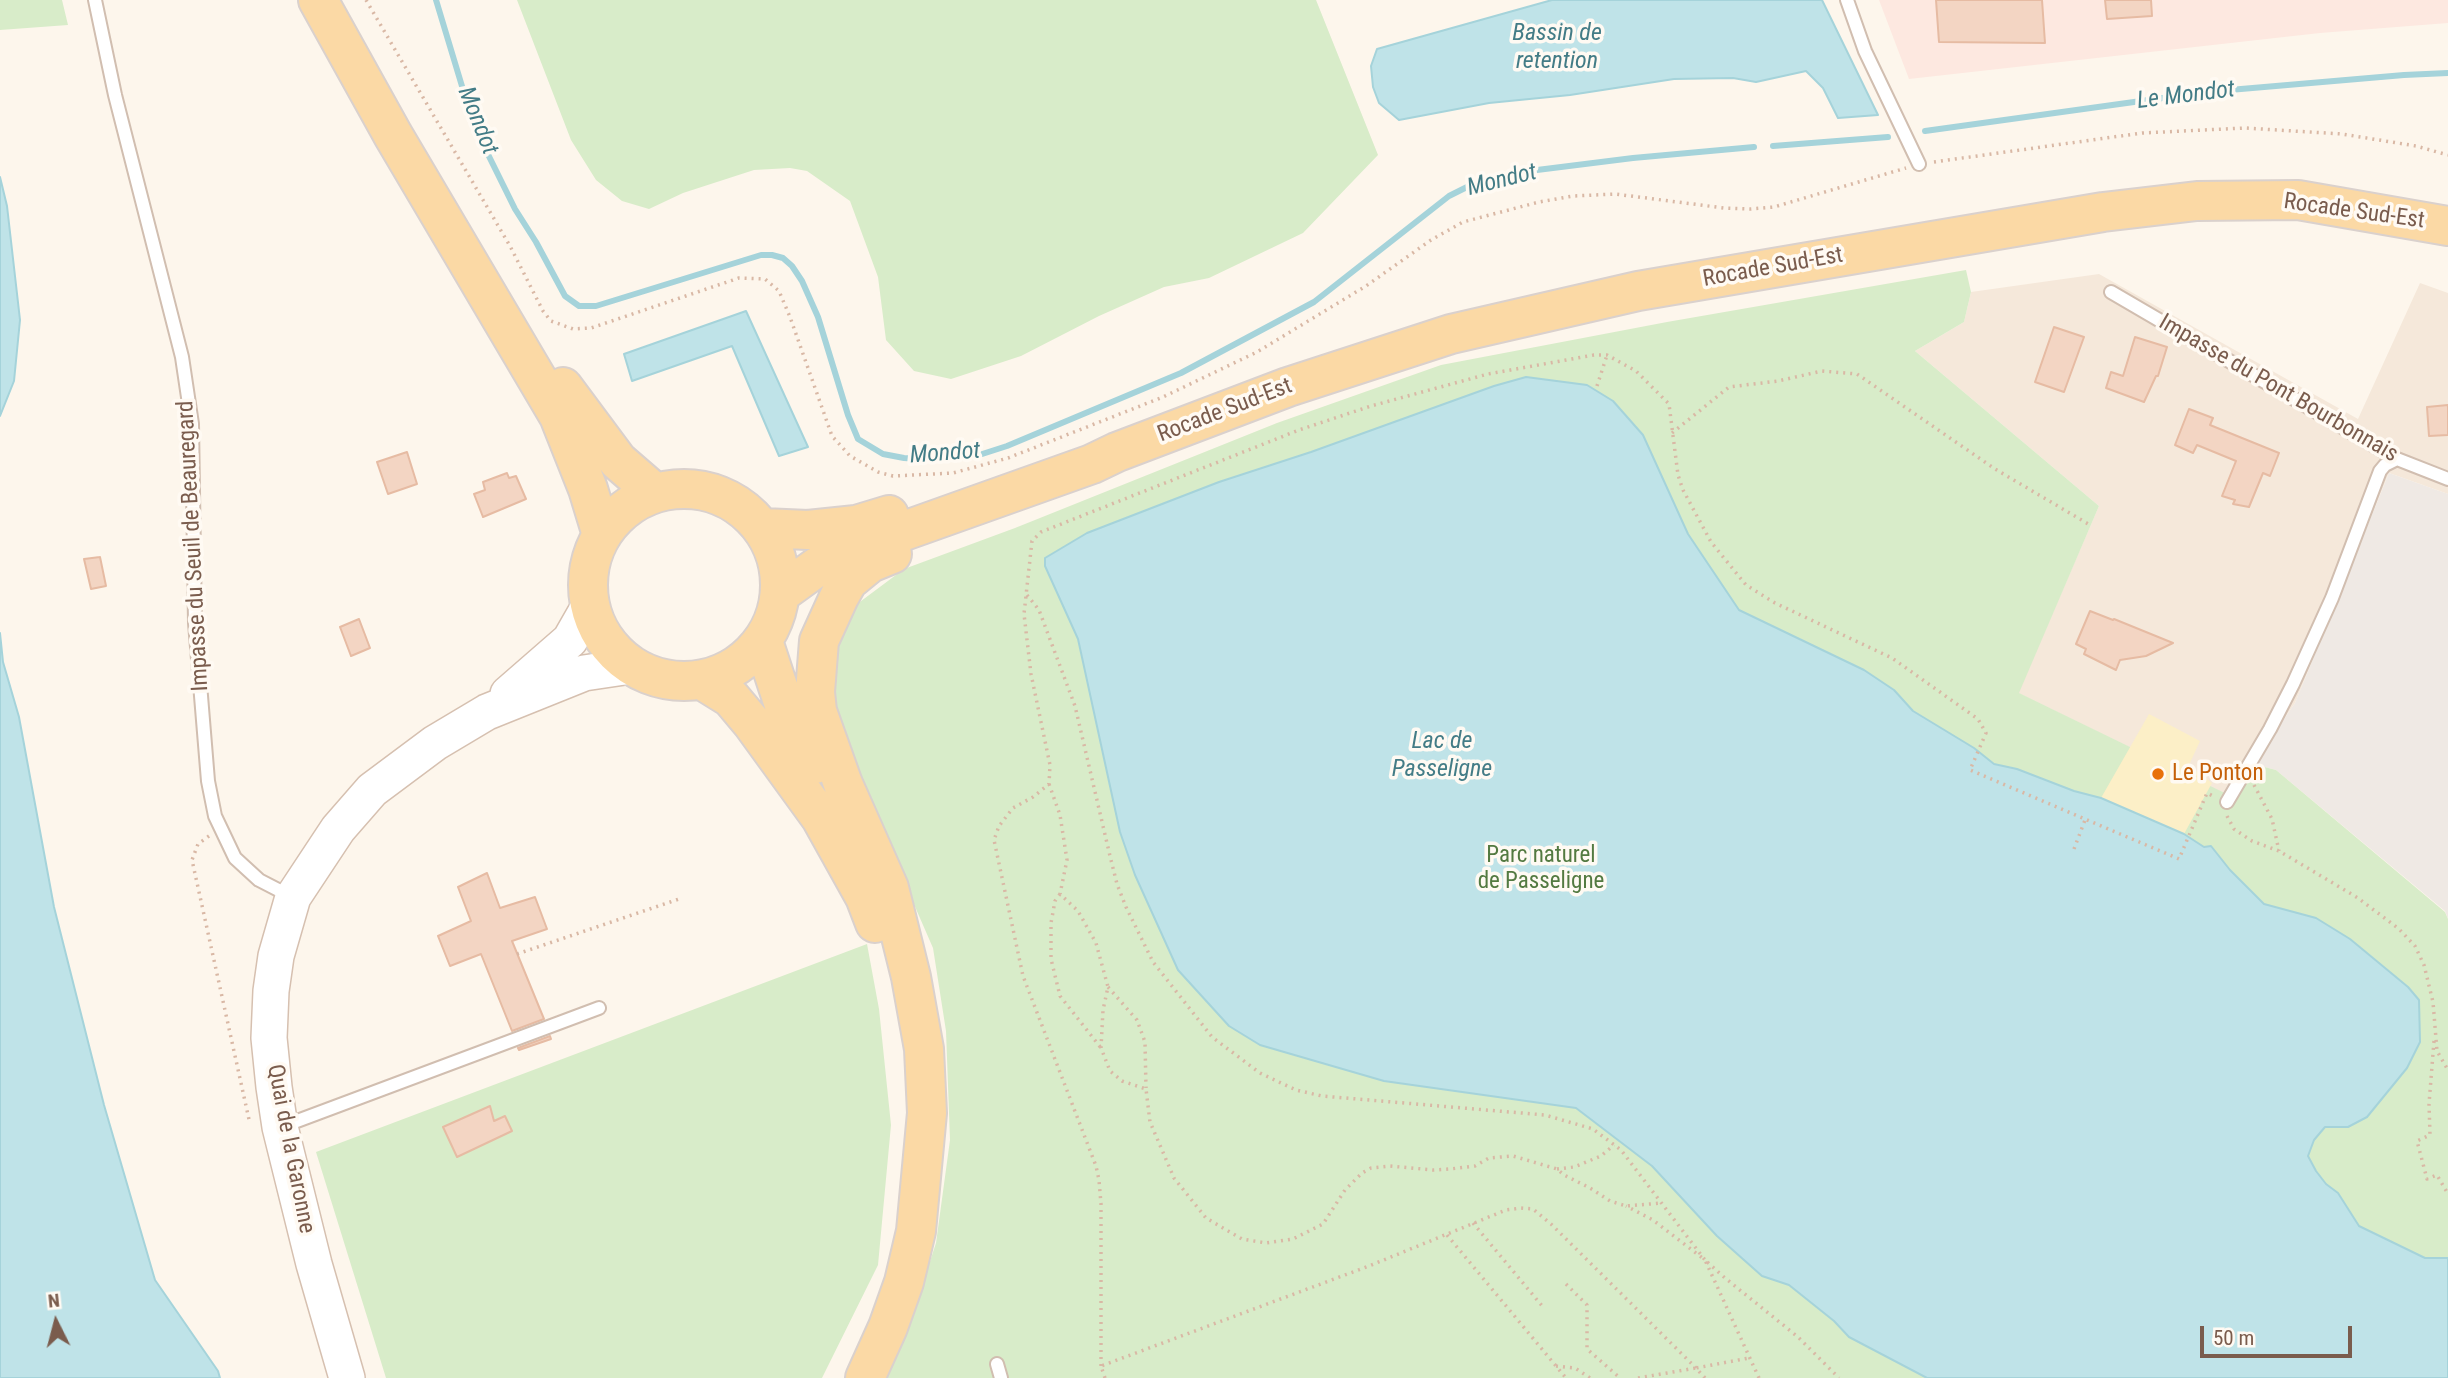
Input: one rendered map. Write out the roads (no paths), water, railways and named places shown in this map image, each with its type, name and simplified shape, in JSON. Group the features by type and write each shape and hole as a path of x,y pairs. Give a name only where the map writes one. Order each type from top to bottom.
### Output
{"main road":[{"path":"318,0 393,135 559,416 589,489 602,535"},
{"path":"334,0 433,178 571,398 618,461 655,493"},
{"name":"Rocade Sud-Est","path":"781,593 817,567 859,547 1092,464 1288,387 1451,334 1638,291 2089,214 2197,201 2298,200 2448,226"},
{"path":"865,1378 888,1327 904,1282 916,1231 926,1113 924,1049 911,976 889,888 843,784 817,711 819,641 848,581 870,563 1088,478 1117,452"},
{"name":"Rocade Sud-Est","path":"763,528 808,530 856,524 1117,452"},
{"path":"685,489 715,493 741,507 763,528 778,559 781,593 776,619 763,642 746,660 725,673 702,680 677,682 653,677 631,666 612,649 598,628 590,605 587,581 592,557 602,535 616,517 634,502 655,493 685,489"},
{"path":"763,642 784,705 878,889 911,976"},
{"path":"702,680 731,698 821,818 865,897 892,971 905,1038 909,1093 909,1187 895,1268 883,1306 852,1378"}],"street":[{"name":"Quai de la Garonne","path":"487,712 569,640 590,605"},
{"name":"Quai de la Garonne","path":"347,1378 314,1265 281,1127 269,1038 276,956 293,897 338,829 372,790 435,743 487,712 584,673 631,666"}],"lane":[{"name":"Impasse du Seuil de Beauregard","path":"94,0 182,357 192,424 195,623 208,781 215,816 235,858 259,880 293,897"},
{"path":"1847,0 1866,51 1917,160"},
{"name":"Impasse du Pont Bourbonnais","path":"2111,292 2397,459 2448,480"},
{"path":"2227,802 2270,729 2322,621 2380,471 2397,459"},
{"path":"281,1127 598,1008"},
{"path":"997,1364 1002,1378"}],"water":[{"name":"Bassin de retention","path":"1552,0 1822,0 1878,115 1838,118 1823,88 1806,71 1756,82 1733,78 1674,79 1570,95 1489,103 1399,120 1379,103 1373,87 1371,66 1377,49"},
{"path":"0,177 7,206 20,320 14,381 0,416"},
{"path":"746,311 808,447 779,456 732,346 632,381 624,354"},
{"name":"Lac de Passeligne","path":"1526,377 1587,385 1613,401 1643,435 1688,534 1739,610 1864,670 1894,690 1913,711 1974,748 1994,764 2017,769 2074,791 2101,798 2184,834 2204,847 2211,846 2230,870 2264,904 2316,918 2350,939 2408,987 2419,1000 2420,1042 2407,1068 2367,1117 2348,1127 2325,1127 2314,1140 2308,1156 2326,1184 2338,1193 2359,1226 2425,1258 2448,1258 2448,1378 1927,1378 1849,1337 1834,1321 1789,1285 1762,1276 1717,1236 1652,1166 1576,1108 1384,1081 1260,1045 1229,1026 1178,970 1135,875 1120,832 1078,639 1045,566 1045,558 1087,533 1219,482"},
{"path":"0,633 3,662 19,717 54,907 104,1105 155,1280 218,1371 220,1378 0,1378"}],"waterway":[{"name":"Mondot","path":"436,0 474,126 515,209 565,296 579,306 596,306 761,255 783,258 802,281 818,317 858,439 883,454 904,458 931,460 976,456 1007,446 1181,373 1314,302 1449,196 1469,186 1513,173 1754,147"},
{"name":"Le Mondot","path":"1925,131 2206,92 2448,73"},
{"path":"1773,146 1888,137"}],"place":[{"name":"Le Ponton","path":"2158,774"}],"park label":[{"name":"Parc naturel de Passeligne","path":"1541,869"}]}
